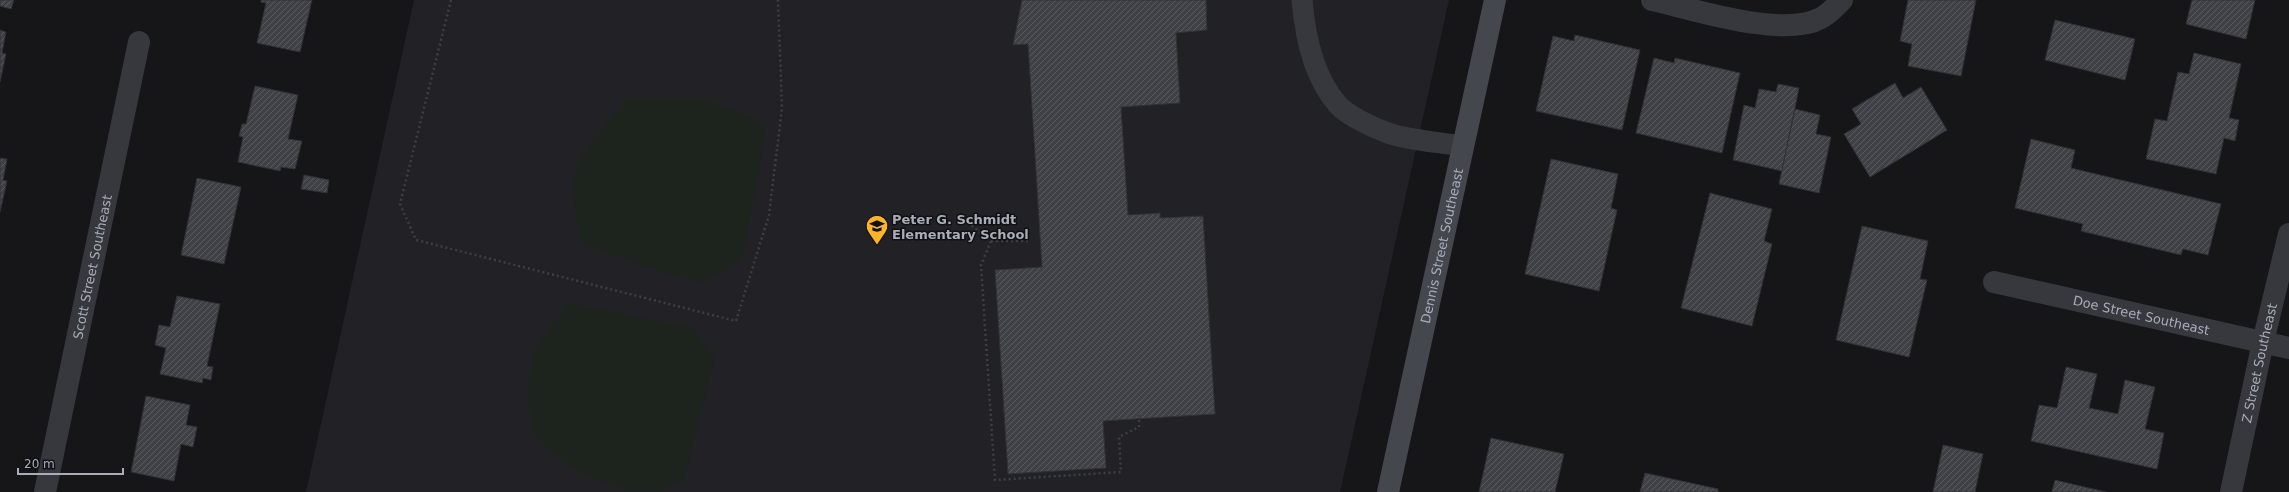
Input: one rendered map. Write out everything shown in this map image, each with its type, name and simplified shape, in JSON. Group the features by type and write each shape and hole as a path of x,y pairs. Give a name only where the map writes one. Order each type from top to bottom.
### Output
{"street":[{"name":"Dennis Street Southeast","path":"1388,492 1495,0"},
{"path":"1652,0 1757,23 1793,26 1821,18 1842,0"},
{"name":"Scott Street Southeast","path":"44,492 139,42"},
{"name":"Z Street Southeast","path":"2230,492 2263,342 2289,234"},
{"name":"Doe Street Southeast","path":"1994,282 2289,348"}],"lane":[{"path":"1302,0 1304,23 1317,72 1338,106 1362,121 1389,133 1463,146"}],"path":[{"path":"451,0 400,204 416,240 736,321 769,215 782,108 778,0"},
{"path":"960,216 991,241 1028,241"},
{"path":"991,241 981,265 995,480 1122,472 1119,437 1139,428 1140,413"}],"shaded area":[{"name":"Peter G. Schmidt Elementary School","path":"414,0 1449,0 1340,492 306,492"},
{"path":"626,99 704,99 767,124 742,259 705,283 671,275 583,244 571,187 583,155"},
{"path":"569,303 691,328 715,357 684,482 659,491 626,491 572,469 536,438 527,396 535,350"}],"building":[{"path":"0,0 14,0 11,9 0,6"},
{"path":"261,0 312,0 300,52 257,43 266,3 261,2"},
{"path":"1022,0 1206,0 1207,30 1176,33 1180,103 1121,107 1128,215 1160,213 1160,218 1203,216 1215,414 1103,421 1106,468 1008,474 995,270 1042,267 1028,44 1013,45"},
{"path":"1908,0 1976,0 1961,76 1908,66 1912,44 1900,41"},
{"path":"2192,0 2255,0 2246,39 2186,24"},
{"path":"2055,20 2135,39 2125,80 2045,60"},
{"path":"0,30 6,32 2,53 6,54 0,82"},
{"path":"1575,35 1640,50 1622,130 1536,111 1553,36 1574,41"},
{"path":"2194,53 2241,64 2229,118 2239,120 2235,141 2224,138 2216,174 2146,159 2155,119 2167,121 2178,72 2189,74"},
{"path":"1654,58 1674,63 1675,58 1740,73 1722,153 1636,133"},
{"path":"1895,83 1903,98 1921,87 1947,130 1870,177 1844,134 1861,124 1852,109"},
{"path":"1778,84 1799,88 1782,171 1733,160 1744,105 1755,108 1759,89 1776,92"},
{"path":"255,86 298,95 288,139 302,141 295,169 281,167 280,171 238,162 243,137 239,136 242,124 246,124"},
{"path":"1795,109 1820,115 1816,134 1831,137 1819,193 1779,184"},
{"path":"2031,139 2075,150 2071,168 2221,204 2208,255 2183,249 2181,255 2081,231 2083,224 2015,208"},
{"path":"0,158 7,159 3,180 7,181 0,212"},
{"path":"1551,159 1618,174 1611,208 1617,210 1599,291 1525,274"},
{"path":"304,175 329,180 327,193 301,189"},
{"path":"197,178 241,187 224,264 181,255"},
{"path":"1710,193 1772,209 1764,241 1772,244 1752,326 1681,308"},
{"path":"1862,226 1928,241 1920,279 1927,280 1909,357 1836,340"},
{"path":"177,296 220,304 207,366 213,367 211,380 203,378 202,383 160,374 166,348 155,345 159,325 170,327"},
{"path":"2066,367 2097,374 2089,408 2118,414 2125,380 2155,387 2145,429 2164,433 2157,469 2031,441 2039,405 2057,408"},
{"path":"146,396 190,405 186,425 197,427 193,447 181,444 174,481 131,472"},
{"path":"1491,438 1564,454 1555,492 1479,492"},
{"path":"1943,445 1983,454 1975,492 1933,492"},
{"path":"1645,473 1718,489 1718,492 1640,492"},
{"path":"2055,480 2106,492 2052,492"}],"place":[{"name":"Peter G. Schmidt Elementary School","path":"877,246"}]}
